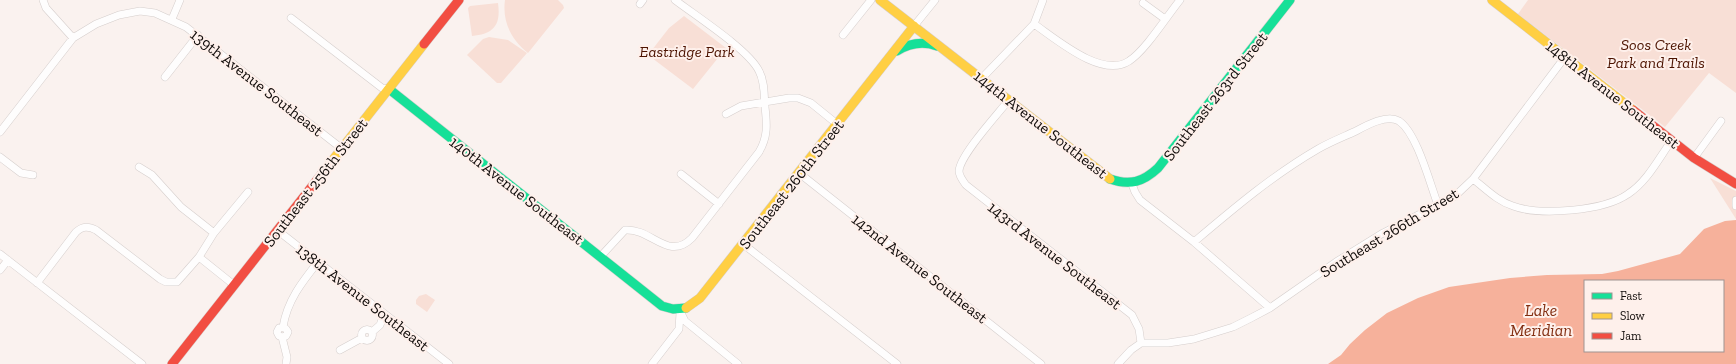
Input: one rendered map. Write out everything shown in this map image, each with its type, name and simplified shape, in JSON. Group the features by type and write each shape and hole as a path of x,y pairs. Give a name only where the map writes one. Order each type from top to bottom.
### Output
{"street":[{"path":"0,132 73,38 46,8 43,0"},
{"path":"172,19 180,0"},
{"name":"Southeast 256th Street","path":"172,364 459,0"},
{"path":"601,256 626,230 632,230 668,246 678,248 685,245 719,204 764,143 767,135 765,102 761,77 751,60 675,0"},
{"path":"843,35 871,0"},
{"name":"144th Avenue Southeast","path":"880,0 982,78 1008,101 1107,178 1117,182 1132,184"},
{"name":"Southeast 260th Street","path":"680,311 694,305 935,0"},
{"path":"982,78 1034,24 1043,0"},
{"path":"1034,24 1088,59 1113,66 1129,61 1139,53 1180,0"},
{"name":"Southeast 263rd Street","path":"1132,184 1144,181 1154,174 1290,0"},
{"name":"148th Avenue Southeast","path":"1492,0 1694,158 1736,184"},
{"path":"1143,3 1165,19"},
{"name":"139th Avenue Southeast","path":"73,38 96,24 119,15 140,11 155,13 172,19 198,35 341,148"},
{"name":"140th Avenue Southeast","path":"291,18 382,88 389,89 662,306 680,311"},
{"path":"165,77 198,35"},
{"path":"891,56 907,45 919,43 932,44 944,49"},
{"name":"Southeast 266th Street","path":"1141,343 1168,343 1194,339 1233,327 1270,308 1336,262 1383,232 1455,196 1473,178 1565,57"},
{"path":"726,114 741,106 789,98 805,100 837,124"},
{"name":"143rd Avenue Southeast","path":"1008,101 966,153 959,171 966,185 1132,316 1139,329 1141,343"},
{"path":"1194,242 1249,197 1318,149 1370,124 1386,119 1394,119 1400,122 1413,138 1438,205"},
{"path":"1694,158 1721,121"},
{"path":"1473,178 1497,198 1513,206 1534,210 1557,211 1594,207 1613,202 1628,194 1644,180 1672,140"},
{"path":"0,157 21,173 33,175"},
{"path":"139,167 152,175 181,207 214,233"},
{"name":"142nd Avenue Southeast","path":"799,173 1041,364"},
{"path":"681,174 719,204"},
{"path":"1132,184 1134,192 1140,200 1194,242 1270,308"},
{"path":"37,283 76,232 81,228 88,226 96,230 160,279 172,283 181,280 199,257 214,233 248,192"},
{"path":"1736,200 1736,206"},
{"name":"138th Avenue Southeast","path":"277,230 447,363"},
{"path":"743,244 898,364"},
{"path":"0,254 142,364"},
{"path":"199,257 234,285"},
{"path":"0,270 8,260"},
{"path":"286,364 287,357 282,337 286,336 288,332 283,327 284,317 290,302 318,262"},
{"path":"652,364 679,330 680,311"},
{"path":"680,311 685,321 738,364"},
{"path":"340,350 362,338 362,333 364,330 369,330 372,332 380,325 384,314"},
{"path":"1118,364 1131,350 1141,343"}],"green space":[{"path":"505,0 558,0 564,8 528,53 512,36 509,30 506,23 504,8"},
{"name":"Soos Creek Park and Trails","path":"1528,0 1736,0 1736,93 1709,73 1665,127 1518,14"},
{"path":"498,3 499,11 497,23 494,27 486,33 472,36 468,8 470,6"},
{"name":"Eastridge Park","path":"684,16 726,48 693,89 648,55 669,28"},
{"path":"489,37 508,40 527,53 501,83 497,83 467,55 483,39"},
{"path":"1710,178 1736,191 1736,219"},
{"path":"426,294 435,300 427,312 416,304 416,300 419,296"}],"water":[{"name":"Lake Meridian","path":"1736,220 1736,364 1328,364 1341,355 1365,330 1387,313 1418,298 1449,287 1510,278 1547,275 1602,274 1618,271 1680,254 1704,229 1725,221"}],"traffic: fast":[{"path":"1110,179 1124,182 1136,181 1147,177 1158,168 1290,0"},
{"path":"897,51 907,46 922,43 937,46"},
{"path":"389,89 662,306 673,309 686,308"}],"traffic: slow":[{"path":"880,0 1110,179"},
{"path":"1492,0 1633,110"},
{"path":"686,308 700,298 914,26"},
{"path":"328,166 424,44"}],"traffic: jam":[{"path":"424,44 459,0"},
{"path":"1633,110 1694,158 1736,184"},
{"path":"172,364 328,166"}]}
